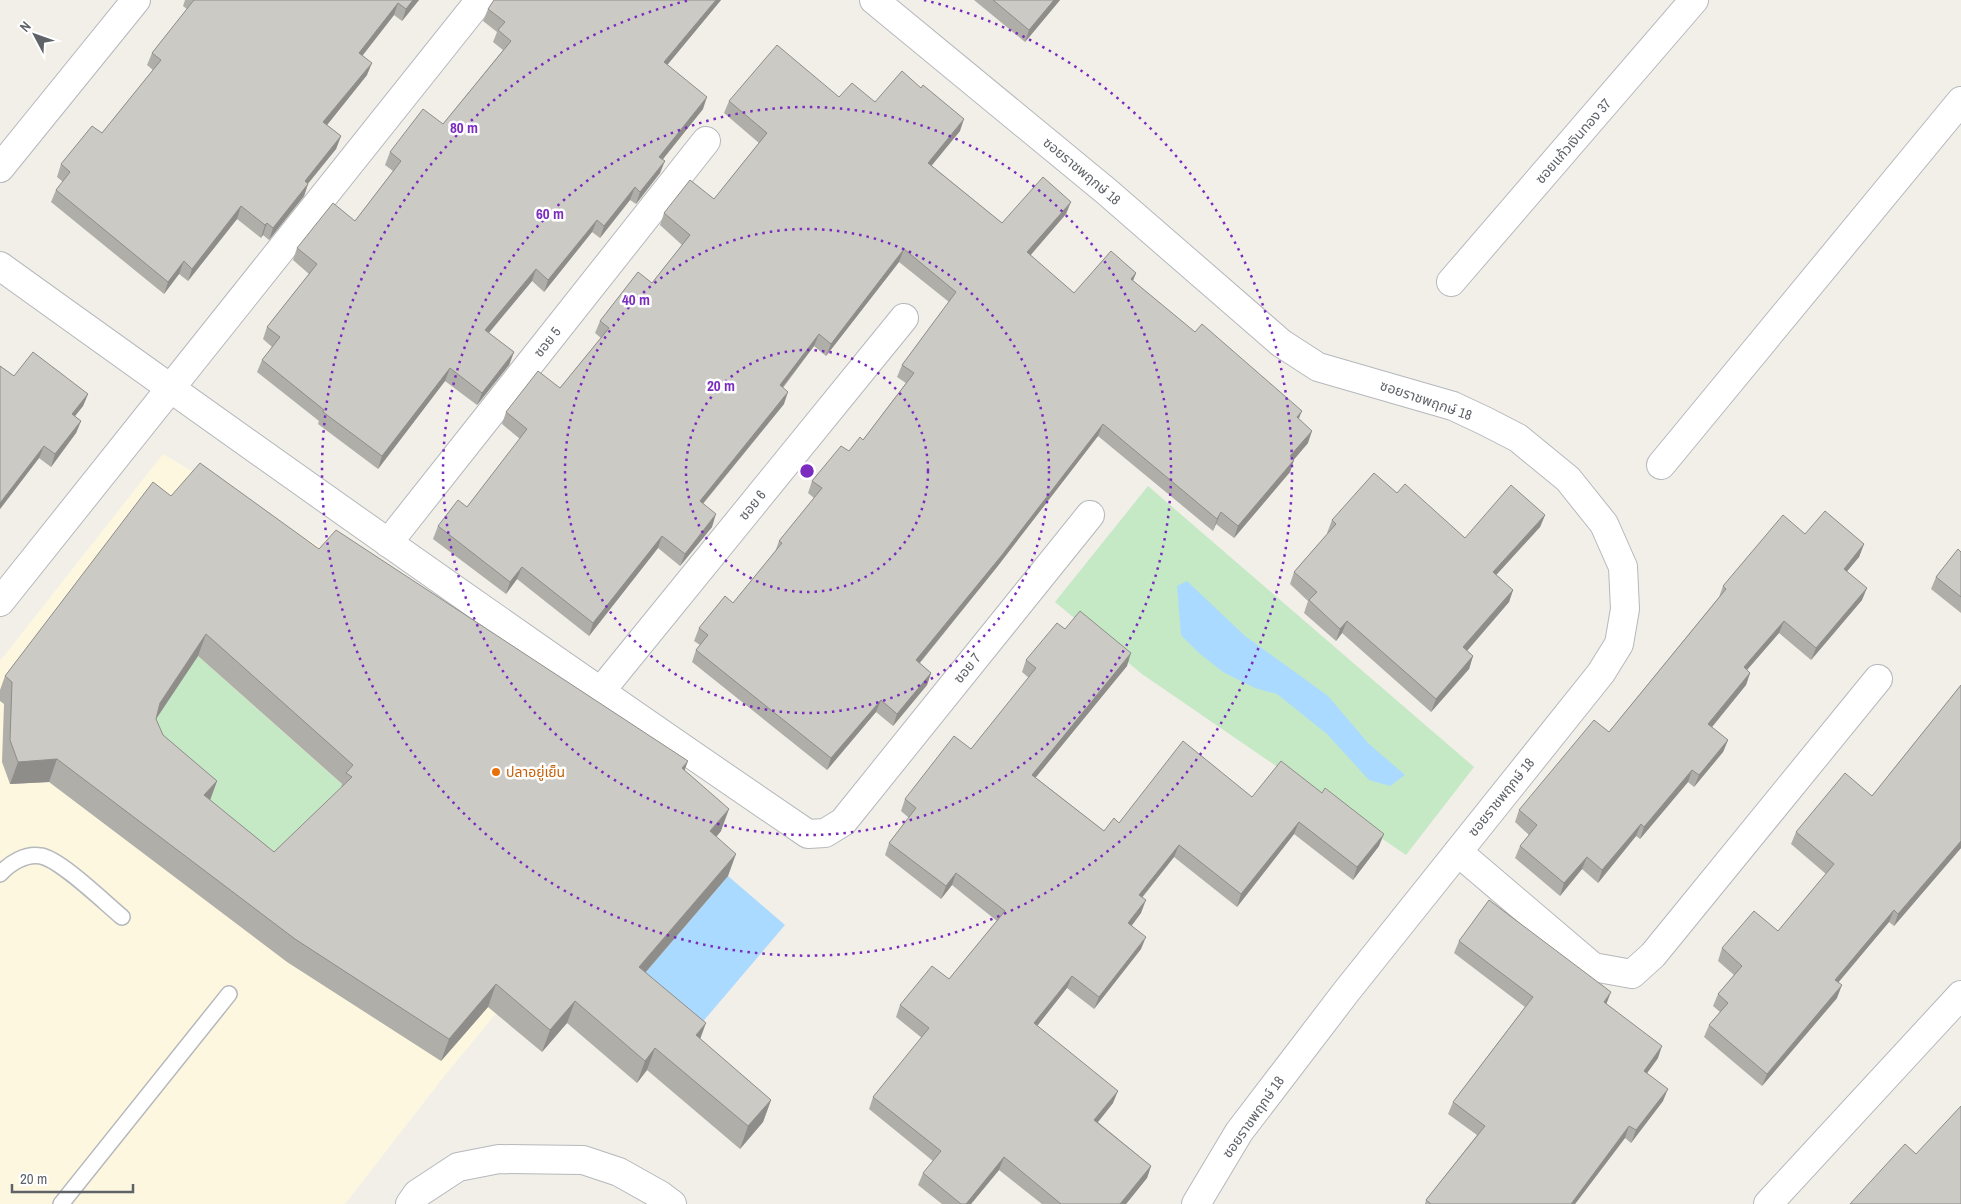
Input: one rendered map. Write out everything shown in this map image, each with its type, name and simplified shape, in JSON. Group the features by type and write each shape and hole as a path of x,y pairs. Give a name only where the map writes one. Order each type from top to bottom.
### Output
{"street":[{"path":"0,168 136,0"},
{"path":"0,602 480,0"},
{"name":"ซอยราชพฤกษ์ 18","path":"874,0 1106,191 1281,343 1318,367 1453,406 1518,438 1568,479 1604,524 1623,567 1625,609 1618,644 1601,673 1346,992 1239,1132 1196,1204"},
{"name":"ซอยแก้วเงินทอง 37","path":"1451,282 1694,0"},
{"path":"1661,465 1961,101"},
{"name":"ซอย 5","path":"388,543 706,141"},
{"path":"0,266 169,388 600,692"},
{"name":"ซอย 6","path":"600,692 904,318"},
{"name":"ซอย 7","path":"600,692 808,834 825,834 843,822 1090,515"},
{"path":"1458,852 1593,966 1632,974 1653,954 1878,678"},
{"path":"1768,1204 1961,995"},
{"path":"410,1204 417,1194 458,1167 499,1159 584,1160 619,1172 660,1195 672,1204"}],"lane":[{"path":"0,874 9,864 31,855 43,856 65,869 122,917"},
{"path":"62,1204 229,994"}],"shaded area":[{"path":"163,454 319,546 685,784 442,1079 345,1204 0,1204 0,661"}],"green space":[{"path":"1148,486 1474,767 1406,855 1142,674 1055,602"},
{"path":"144,615 199,657 345,787 266,874 155,758"}],"water":[{"path":"1187,581 1245,636 1328,696 1368,743 1405,775 1390,786 1369,780 1327,734 1277,694 1255,688 1223,672 1199,653 1181,635 1177,586"},
{"path":"728,876 785,925 689,1038 631,989"}],"building":[{"path":"194,0 413,0 406,9 398,3 359,53 372,63 323,122 341,136 305,181 308,184 273,228 267,223 265,225 241,206 192,269 184,261 168,282 56,190 70,172 61,164 92,126 102,133 161,60 152,53"},
{"path":"494,0 716,0 664,62 707,97 659,157 665,161 640,192 635,187 604,226 597,220 548,280 536,269 485,330 514,352 482,393 450,368 382,456 323,412 324,410 262,360 280,337 267,327 317,264 297,248 333,203 355,221 401,161 390,152 423,109 443,124 511,41 498,30 505,22 488,9"},
{"path":"993,0 1054,0 1029,30"},
{"path":"777,45 839,97 852,83 875,102 902,71 921,88 923,85 964,119 928,163 1002,223 1043,177 1071,202 1027,252 1074,293 1111,251 1136,273 1131,279 1195,332 1202,324 1302,411 1297,417 1312,431 1290,456 1294,460 1238,526 1221,512 1217,519 1103,424 1002,555 916,660 931,673 897,714 881,700 831,758 696,650 708,635 699,628 725,596 733,603 782,543 779,541 822,488 812,481 841,446 849,451 860,437 863,440 914,373 902,365 956,292 904,249 831,344 819,334 780,385 788,392 700,501 716,514 685,554 662,536 593,623 522,567 510,582 438,526 458,500 467,507 527,429 506,412 538,371 560,388 609,328 600,321 638,272 652,283 690,235 664,213 690,180 714,199 767,133 729,101"},
{"path":"33,352 88,394 72,414 81,421 55,454 44,446 0,503 0,366 14,376"},
{"name":"ปลาอยู่เย็น","path":"200,463 319,549 336,530 688,761 682,768 729,809 710,831 736,854 639,967 706,1023 696,1035 771,1100 748,1126 655,1048 645,1061 575,1001 550,1030 496,984 449,1039 295,939 57,759 18,762 10,740 12,682 5,676 153,482 171,496","holes":["206,634 353,765 346,773 352,777 274,852 204,795 217,781 163,735 156,719 160,703"]},
{"path":"1374,473 1397,493 1405,484 1465,538 1511,485 1545,515 1493,572 1513,590 1463,647 1473,656 1436,699 1347,621 1340,629 1309,600 1317,592 1294,572 1336,524 1332,520"},
{"path":"1825,511 1864,544 1844,569 1867,588 1816,648 1784,621 1744,667 1750,673 1708,724 1728,740 1699,775 1692,770 1644,827 1641,824 1602,870 1587,857 1564,883 1520,846 1537,825 1519,810 1594,720 1609,732 1726,589 1723,586 1783,515 1805,534"},
{"path":"1958,549 1961,552 1961,597 1936,577"},
{"path":"1080,611 1131,653 1032,775 1104,831 1114,818 1119,823 1183,741 1252,797 1281,761 1322,793 1325,788 1384,834 1357,867 1299,822 1241,894 1179,845 1139,895 1146,900 1128,923 1146,937 1099,997 1072,976 1034,1023 1118,1091 1094,1120 1151,1166 1120,1204 1061,1204 1004,1157 966,1204 961,1204 923,1173 941,1151 873,1097 929,1028 900,1005 932,966 949,979 1005,911 956,873 946,886 889,843 916,808 905,799 954,736 971,749 1036,668 1026,660 1057,623 1065,629"},
{"path":"1961,685 1961,841 1898,914 1894,910 1835,980 1842,985 1767,1074 1709,1025 1728,1003 1718,994 1742,966 1722,948 1754,911 1778,931 1834,864 1796,832 1845,773 1872,796"},
{"path":"1489,900 1611,992 1604,1002 1662,1046 1644,1071 1668,1089 1636,1130 1629,1126 1571,1204 1431,1204 1426,1200 1485,1126 1453,1102 1533,997 1459,941"},
{"path":"1961,1106 1961,1204 1850,1204 1905,1144 1916,1154"}],"place":[{"name":"ปลาอยู่เย็น","path":"496,772"}]}
